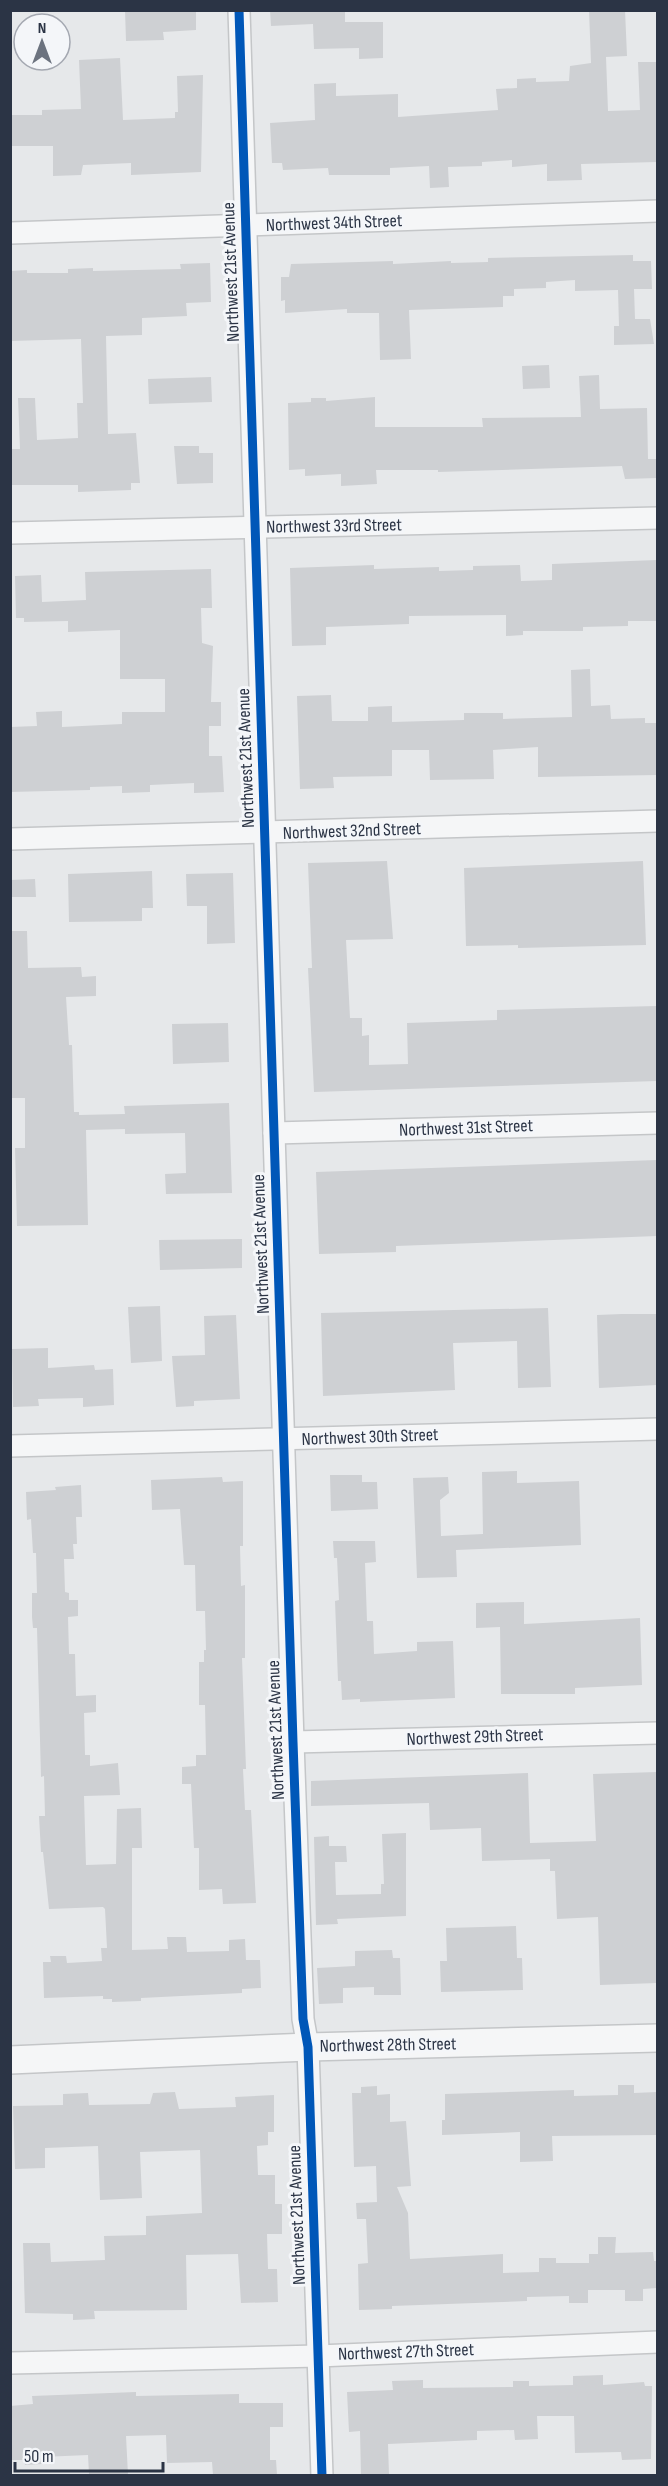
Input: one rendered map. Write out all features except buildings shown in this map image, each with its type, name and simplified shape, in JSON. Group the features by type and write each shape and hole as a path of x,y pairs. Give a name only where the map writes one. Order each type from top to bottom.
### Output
{"street":[{"name":"Northwest 21st Avenue","path":"239,10 293,1742 303,2019 308,2047 322,2475"},
{"name":"Northwest 34th Street","path":"10,233 657,211"},
{"name":"Northwest 33rd Street","path":"10,534 657,518"},
{"name":"Northwest 32nd Street","path":"10,839 265,834 657,821"},
{"name":"Northwest 31st Street","path":"274,1133 657,1123"},
{"name":"Northwest 30th Street","path":"10,1446 657,1430"},
{"name":"Northwest 29th Street","path":"293,1742 657,1732"},
{"name":"Northwest 28th Street","path":"10,2060 308,2047 657,2038"},
{"name":"Northwest 27th Street","path":"10,2362 318,2356 657,2342"}],"cycle path":[{"path":"239,10 293,1742 303,2019 308,2047 322,2476"}]}
